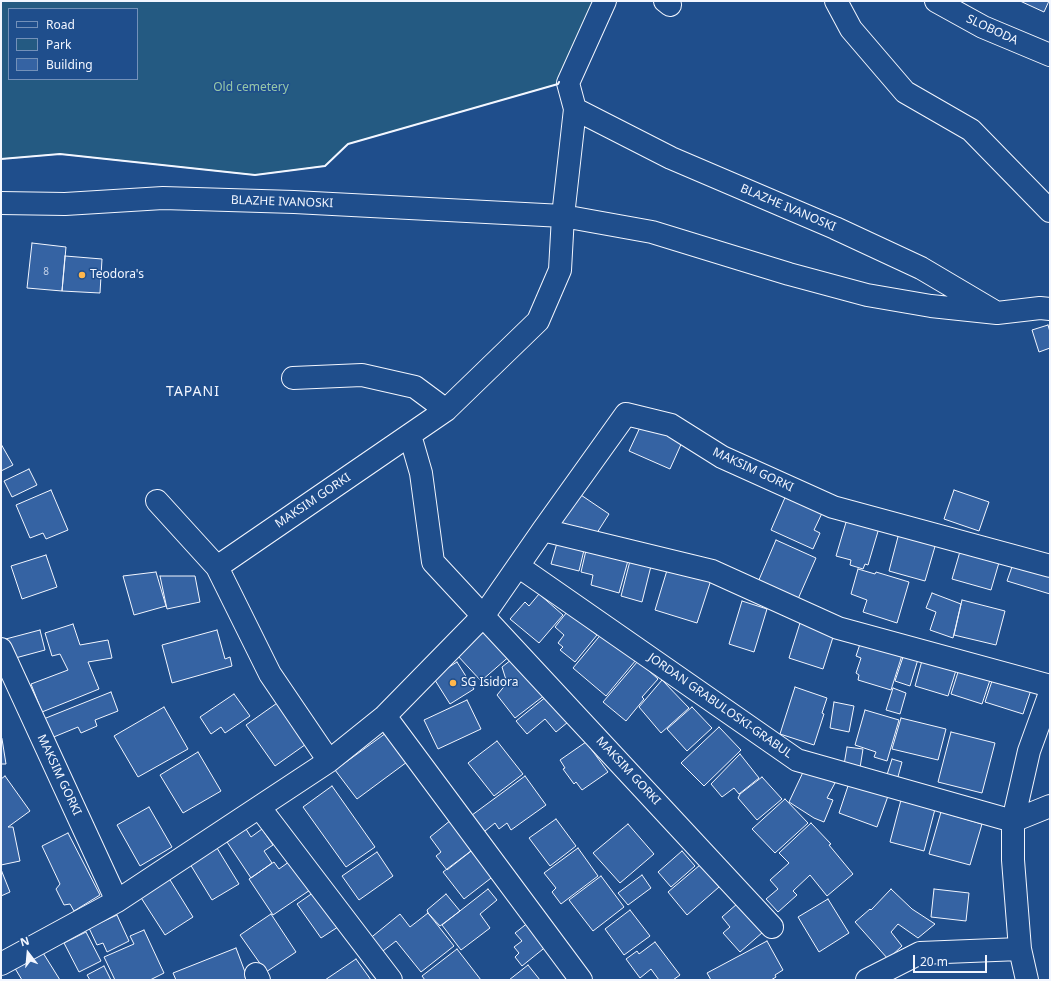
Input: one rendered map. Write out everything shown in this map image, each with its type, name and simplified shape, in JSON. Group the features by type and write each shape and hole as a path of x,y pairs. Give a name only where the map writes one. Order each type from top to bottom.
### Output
{"street":[{"path":"563,216 575,109 568,83 605,1"},
{"path":"836,1 851,29 905,92 971,130 1050,211"},
{"name":"SLOBODA","path":"936,1 983,27 1050,55"},
{"name":"BLAZHE IVANOSKI","path":"575,109 672,158 835,228 921,268 997,313"},
{"name":"BLAZHE IVANOSKI","path":"1,203 65,204 163,198 294,202 563,216 652,232 789,274 867,295 931,306 997,313 1040,308 1050,309"},
{"name":"MAKSIM GORKI","path":"217,567 446,410 538,321 560,270 563,216"},
{"path":"293,378 362,375 415,387 446,410"},
{"name":"MAKSIM GORKI","path":"1,964 117,901 329,761 385,716 484,615 626,414 671,425 722,457 834,507 1018,559 1050,566"},
{"name":"MAKSIM GORKI","path":"410,435 421,473 434,562 772,927"},
{"path":"157,501 217,567 270,674 329,761"},
{"path":"543,530 712,571 838,628 1050,686"},
{"name":"JORDAN GRABULOSKI-GRABUL","path":"518,566 797,760 1013,820"},
{"name":"MAKSIM GORKI","path":"1,649 117,901"},
{"path":"1027,980 1020,949 1013,860 1013,820 1029,751 1050,693"},
{"path":"385,716 581,980"},
{"path":"1013,820 1050,806"},
{"path":"260,808 391,980"},
{"path":"867,980 920,953 1020,949"}],"green space":[{"name":"Old cemetery","path":"1,1 593,1 558,84 348,144 325,166 255,175 60,154 1,159"}],"building":[{"path":"1020,1 1049,1 1044,12"},
{"path":"32,243 66,247 62,291 27,288"},
{"name":"Teodora's","path":"65,256 102,259 100,293 62,291"},
{"path":"1048,325 1050,332 1050,348 1039,352 1032,330"},
{"path":"643,421 683,440 670,469 629,451"},
{"path":"1,444 13,465 1,471"},
{"path":"29,469 37,485 12,497 4,481"},
{"path":"51,490 68,530 46,539 43,533 30,538 16,505"},
{"path":"954,490 989,502 979,531 944,519"},
{"path":"575,491 609,514 595,536 581,527 576,535 555,522"},
{"path":"787,493 824,509 814,530 820,533 813,549 771,530"},
{"path":"847,519 879,528 868,565 865,564 863,569 850,565 851,560 836,556"},
{"path":"899,533 936,543 925,581 889,571"},
{"path":"776,540 816,558 798,599 758,582"},
{"path":"557,543 584,550 579,571 551,564"},
{"path":"587,546 629,557 619,593 591,585 593,575 581,572"},
{"path":"961,548 1000,559 991,590 952,579"},
{"path":"46,555 57,587 22,599 11,566"},
{"path":"631,557 652,562 642,602 621,596"},
{"path":"1013,564 1050,575 1050,594 1007,581"},
{"path":"668,567 711,580 697,623 655,610"},
{"path":"858,569 875,574 876,572 909,582 897,623 863,612 867,600 851,594"},
{"path":"156,572 166,606 134,615 123,576"},
{"path":"160,576 195,576 200,602 167,609"},
{"path":"932,593 961,604 953,638 930,630 936,612 926,608"},
{"path":"539,594 563,615 539,643 510,619 525,602 529,606"},
{"path":"962,600 1005,611 996,645 954,635"},
{"path":"742,601 767,609 754,652 729,644"},
{"path":"567,612 597,635 575,662 560,650 563,647 558,643 564,635 555,627"},
{"path":"800,623 834,634 823,669 789,658"},
{"path":"73,624 80,645 108,640 112,658 88,662 99,689 42,712 31,684 68,670 60,654 52,656 45,633"},
{"path":"488,628 512,654 481,681 457,655"},
{"path":"40,630 45,650 8,660 2,640"},
{"path":"217,630 225,659 230,657 232,666 172,683 162,645"},
{"path":"603,632 636,660 606,696 573,668"},
{"path":"860,644 903,652 891,690 858,680 859,675 856,673 861,658 856,656"},
{"path":"905,651 919,656 910,686 895,681"},
{"path":"516,656 545,695 515,718 497,695 507,683 502,667"},
{"path":"923,657 957,667 948,696 915,686"},
{"path":"638,661 658,679 642,697 644,699 626,721 603,702"},
{"name":"SG Isidora","path":"457,662 474,689 450,704 433,677"},
{"path":"960,666 991,677 982,704 951,694"},
{"path":"994,675 1032,687 1023,714 985,702"},
{"path":"662,680 689,708 661,733 639,707"},
{"path":"795,687 827,698 822,713 824,714 814,745 780,734"},
{"path":"893,688 906,693 900,714 886,710"},
{"path":"111,692 118,711 95,720 97,726 81,733 78,727 44,741 36,722"},
{"path":"234,694 250,716 225,733 221,727 211,734 200,717"},
{"path":"547,696 568,722 556,732 545,719 527,734 516,721"},
{"path":"467,700 481,729 438,749 424,720"},
{"path":"280,701 309,742 275,766 246,725"},
{"path":"834,702 854,706 849,732 830,728"},
{"path":"164,707 188,749 138,777 114,736"},
{"path":"692,707 712,728 687,751 667,729"},
{"path":"865,710 899,720 887,761 874,757 876,752 855,745"},
{"path":"901,718 946,729 938,760 892,749"},
{"path":"719,727 741,750 704,786 681,763"},
{"path":"951,732 995,743 982,793 938,782"},
{"path":"386,733 407,762 357,799 335,770"},
{"path":"2,739 6,764 1,764"},
{"path":"497,741 523,774 494,796 468,763"},
{"path":"586,742 608,772 582,790 576,782 574,784 563,769 565,768 560,760"},
{"path":"847,747 863,749 859,774 843,771"},
{"path":"198,752 221,791 183,813 160,775"},
{"path":"740,754 759,778 739,794 734,788 722,797 711,784"},
{"path":"892,759 902,762 896,784 885,781"},
{"path":"805,768 835,783 827,798 833,800 824,822 814,818 789,802"},
{"path":"5,776 30,811 8,827 13,827 20,861 1,865 1,779"},
{"path":"525,776 546,805 511,830 507,823 499,829 495,823 480,835 468,818"},
{"path":"762,777 782,799 757,820 738,798 740,794"},
{"path":"849,783 888,796 877,827 839,813"},
{"path":"332,786 375,847 346,867 303,807"},
{"path":"785,799 808,823 775,853 752,829"},
{"path":"901,800 935,809 924,851 890,842"},
{"path":"149,807 172,847 140,866 117,825"},
{"path":"941,812 982,824 970,865 929,854"},
{"path":"556,819 576,846 550,866 529,838"},
{"path":"451,820 475,848 447,870 436,856 441,852 430,837"},
{"path":"811,823 831,844 829,845 853,874 827,896 810,875 793,891 797,895 778,912 766,899 778,889 770,880 789,863 779,853"},
{"path":"628,824 654,854 620,883 593,853"},
{"path":"246,829 251,837 262,829 273,845 264,851 272,863 251,878 227,842"},
{"path":"68,833 100,895 74,911 70,904 64,905 56,889 60,884 42,846"},
{"path":"217,848 239,884 212,900 190,864"},
{"path":"475,848 495,875 464,899 443,872"},
{"path":"578,848 598,876 561,904 552,892 556,888 544,873"},
{"path":"682,851 695,866 671,887 658,872"},
{"path":"377,852 393,876 359,900 342,876"},
{"path":"293,859 313,888 273,915 249,879 274,862 279,869"},
{"path":"700,865 719,887 687,915 668,892"},
{"path":"2,872 10,892 1,896 1,873"},
{"path":"167,875 193,917 165,935 138,893"},
{"path":"642,875 651,888 628,905 618,893"},
{"path":"601,876 624,907 593,931 569,900"},
{"path":"488,889 497,900 480,914 490,928 461,950 442,925"},
{"path":"891,889 912,909 935,924 918,938 898,924 891,932 902,946 888,959 855,922 870,909 871,910"},
{"path":"934,889 969,893 966,921 931,917"},
{"path":"317,890 341,925 321,938 297,904"},
{"path":"446,894 460,911 440,926 427,910"},
{"path":"828,899 849,933 819,952 798,917"},
{"path":"737,904 763,932 740,952 723,933 730,927 722,917"},
{"path":"630,910 650,936 624,955 605,929"},
{"path":"428,913 454,946 421,972 396,941 379,954 368,940 400,914 410,927"},
{"path":"271,914 296,952 266,972 240,935"},
{"path":"117,915 129,941 107,952 103,943 97,945 89,928"},
{"path":"529,922 548,945 522,966 515,957 519,953 514,947 522,941 515,933"},
{"path":"144,930 164,973 150,980 115,980 104,957 134,944 130,936"},
{"path":"86,932 101,961 79,972 64,943"},
{"path":"767,941 783,970 775,975 776,977 771,980 711,980 707,973"},
{"path":"655,942 680,975 673,980 659,980 651,969 640,978 626,959 637,951 639,954"},
{"path":"40,948 60,980 22,980 13,965"},
{"path":"236,948 248,980 176,980 173,973"},
{"path":"457,949 481,980 425,980 422,976"},
{"path":"356,959 371,980 325,980"},
{"path":"528,965 540,980 509,980"},
{"path":"104,966 111,980 90,980 87,975"}],"wall":[{"path":"1,159 60,154 255,175 325,166 348,144 558,84 559,82"}],"place":[{"name":"Teodora's","path":"82,275"},
{"name":"SG Isidora","path":"453,683"}],"district":[{"name":"TAPANI","path":"193,392"}]}
